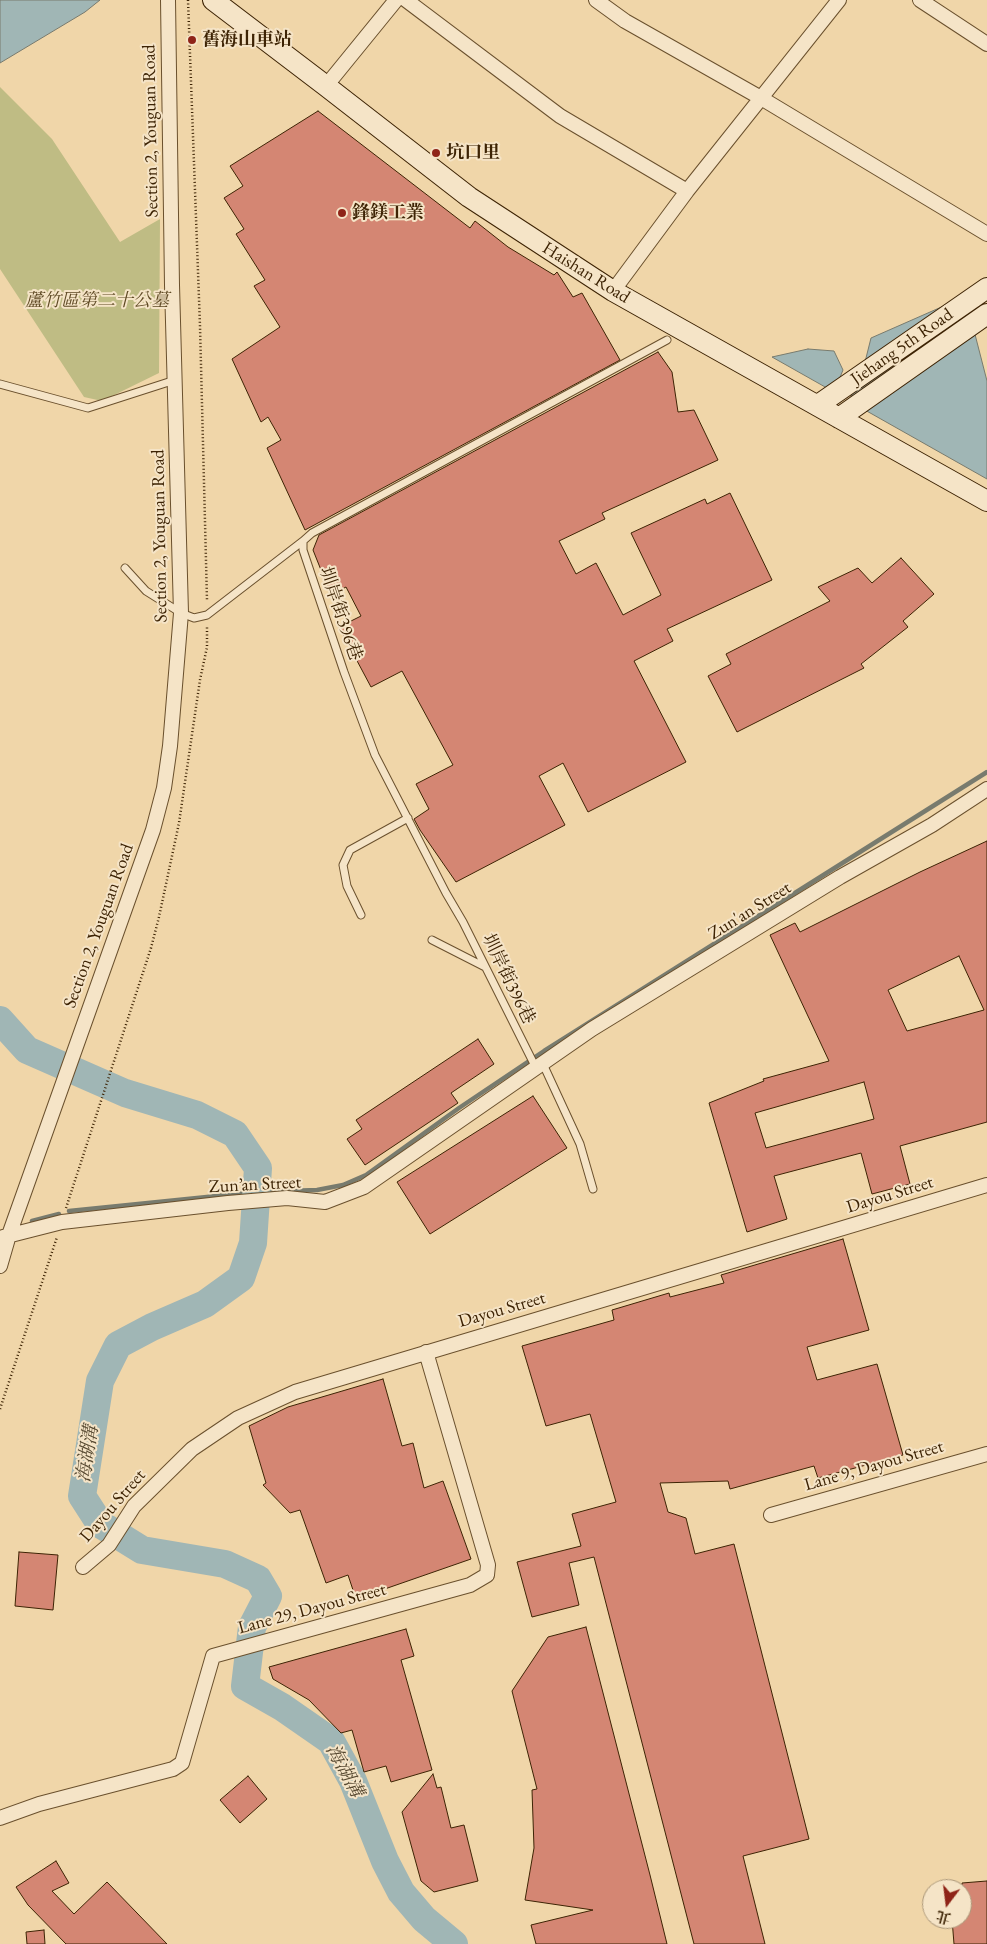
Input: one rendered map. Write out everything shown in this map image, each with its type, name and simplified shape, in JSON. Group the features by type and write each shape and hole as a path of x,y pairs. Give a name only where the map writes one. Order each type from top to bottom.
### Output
{"main road":[{"name":"Haishan Road","path":"213,0 469,197 612,291 987,501"},
{"name":"Jiehang 5th Road","path":"818,405 987,288"},
{"name":"Jiehang 5th Road","path":"839,418 987,314"}],"street":[{"name":"Section 2, Youguan Road","path":"4,1237 60,1094 130,898 164,788 170,746 181,613 172,285 168,0"},
{"path":"326,86 396,0"},
{"path":"406,0 560,116 687,191"},
{"path":"596,0 625,21 761,98 987,234"},
{"path":"612,291 687,191 839,0"},
{"path":"920,0 987,44"},
{"name":"Zun'an Street","path":"538,1067 592,1029 840,876 932,826 987,789"},
{"name":"Zun’an Street","path":"4,1237 62,1222 228,1203 287,1198 326,1202 364,1187 538,1067"},
{"name":"Dayou Street","path":"83,1567 108,1545 134,1506 192,1449 238,1418 295,1392 987,1185"},
{"path":"0,1266 4,1237"},
{"name":"Lane 29, Dayou Street","path":"0,1818 39,1804 173,1768 182,1763 213,1656 470,1585 487,1575 488,1565 426,1352"},
{"name":"Lane 9, Dayou Street","path":"772,1515 987,1454"}],"lane":[{"path":"125,568 146,591 181,613 194,618 208,616 312,533 667,340"},
{"path":"0,384 88,408 175,380"},
{"name":"圳岸街396巷","path":"303,541 303,550 325,616 375,755 486,967 527,1050 580,1144 593,1189"},
{"path":"360,915 347,886 343,865 350,850 408,818"},
{"path":"432,940 486,967"}],"path":[{"path":"0,1409 108,1076"}],"green space":[{"name":"蘆竹區第二十公墓","path":"0,87 52,139 120,242 160,219 159,373 102,401 84,397 0,269"}],"shaded area":[{"path":"0,0 100,0 85,12 0,63"},
{"path":"960,304 970,315 987,381 987,479 849,401 864,366 871,338 946,305"},
{"path":"808,349 834,351 843,370 834,392 772,357"}],"building":[{"path":"318,111 470,228 475,221 508,247 554,275 557,272 573,297 582,293 620,360 305,530 267,448 281,440 268,417 261,422 232,359 280,327 254,286 265,280 236,234 244,229 224,198 243,186 230,166"},
{"path":"658,352 672,372 678,412 694,410 718,460 602,513 605,519 559,541 576,574 596,563 623,615 661,595 631,533 705,499 707,504 730,493 772,580 667,629 673,641 634,661 686,762 588,812 563,763 539,776 565,825 456,882 414,819 429,809 416,784 453,765 402,671 371,687 339,627 361,616 346,587 331,595 313,550 319,535"},
{"path":"901,558 934,594 903,621 908,627 861,664 864,668 737,732 708,676 731,664 726,654 830,601 818,587 858,568 872,583"},
{"path":"987,841 987,1122 900,1146 910,1184 872,1194 861,1153 774,1176 787,1219 747,1232 709,1103 764,1081 763,1079 829,1061 770,935 795,923 800,932","holes":["959,956 984,1010 907,1031 888,990","864,1082 874,1119 766,1148 755,1113"]},
{"path":"478,1039 494,1064 451,1093 458,1103 365,1165 347,1139 362,1129 356,1120"},
{"path":"533,1096 567,1148 430,1234 397,1182"},
{"path":"843,1239 869,1330 807,1347 817,1380 877,1364 903,1455 818,1478 814,1466 730,1489 728,1481 660,1483 668,1512 686,1518 695,1554 734,1544 809,1839 743,1856 765,1944 694,1944 594,1557 569,1563 579,1605 532,1617 517,1562 581,1546 572,1514 616,1502 590,1414 546,1426 522,1346 614,1320 612,1310 669,1293 670,1297 724,1283 721,1275"},
{"path":"383,1379 402,1446 413,1443 424,1488 443,1481 471,1559 356,1599 348,1575 326,1583 300,1510 290,1513 263,1485 266,1483 249,1426 288,1407"},
{"path":"19,1552 58,1555 53,1610 15,1606"},
{"path":"586,1627 667,1944 536,1944 531,1925 593,1910 525,1900 534,1848 532,1790 537,1789 512,1691 548,1637"},
{"path":"406,1629 414,1656 401,1660 432,1770 391,1782 386,1766 364,1772 352,1730 341,1733 309,1700 273,1679 269,1667"},
{"path":"433,1774 437,1788 441,1787 451,1828 464,1825 478,1881 434,1892 421,1881 402,1812"},
{"path":"248,1776 267,1799 240,1823 220,1800"},
{"path":"56,1861 69,1883 52,1891 74,1914 107,1882 167,1944 66,1944 28,1905 16,1887"},
{"path":"987,1881 987,1944 954,1944 953,1929 972,1929 972,1882"},
{"path":"44,1930 45,1944 27,1944 26,1932"}],"waterway":[{"path":"69,1211 256,1192 317,1190 343,1185 366,1175 459,1108 544,1051 987,772"},
{"name":"海湖溝","path":"0,1020 27,1050 125,1093 197,1115 235,1134 258,1168 253,1243 241,1278 205,1304 152,1327 118,1345 100,1381 82,1496 100,1524 142,1550 225,1564 258,1579 268,1596 252,1627 245,1686 282,1707 331,1741 353,1781 385,1861 401,1892 424,1919 454,1944"},
{"path":"32,1221 59,1214"}],"place":[{"name":"舊海山車站","path":"192,40"},
{"name":"坑口里","path":"436,153"},
{"name":"鋒鎂工業","path":"342,213"}]}
